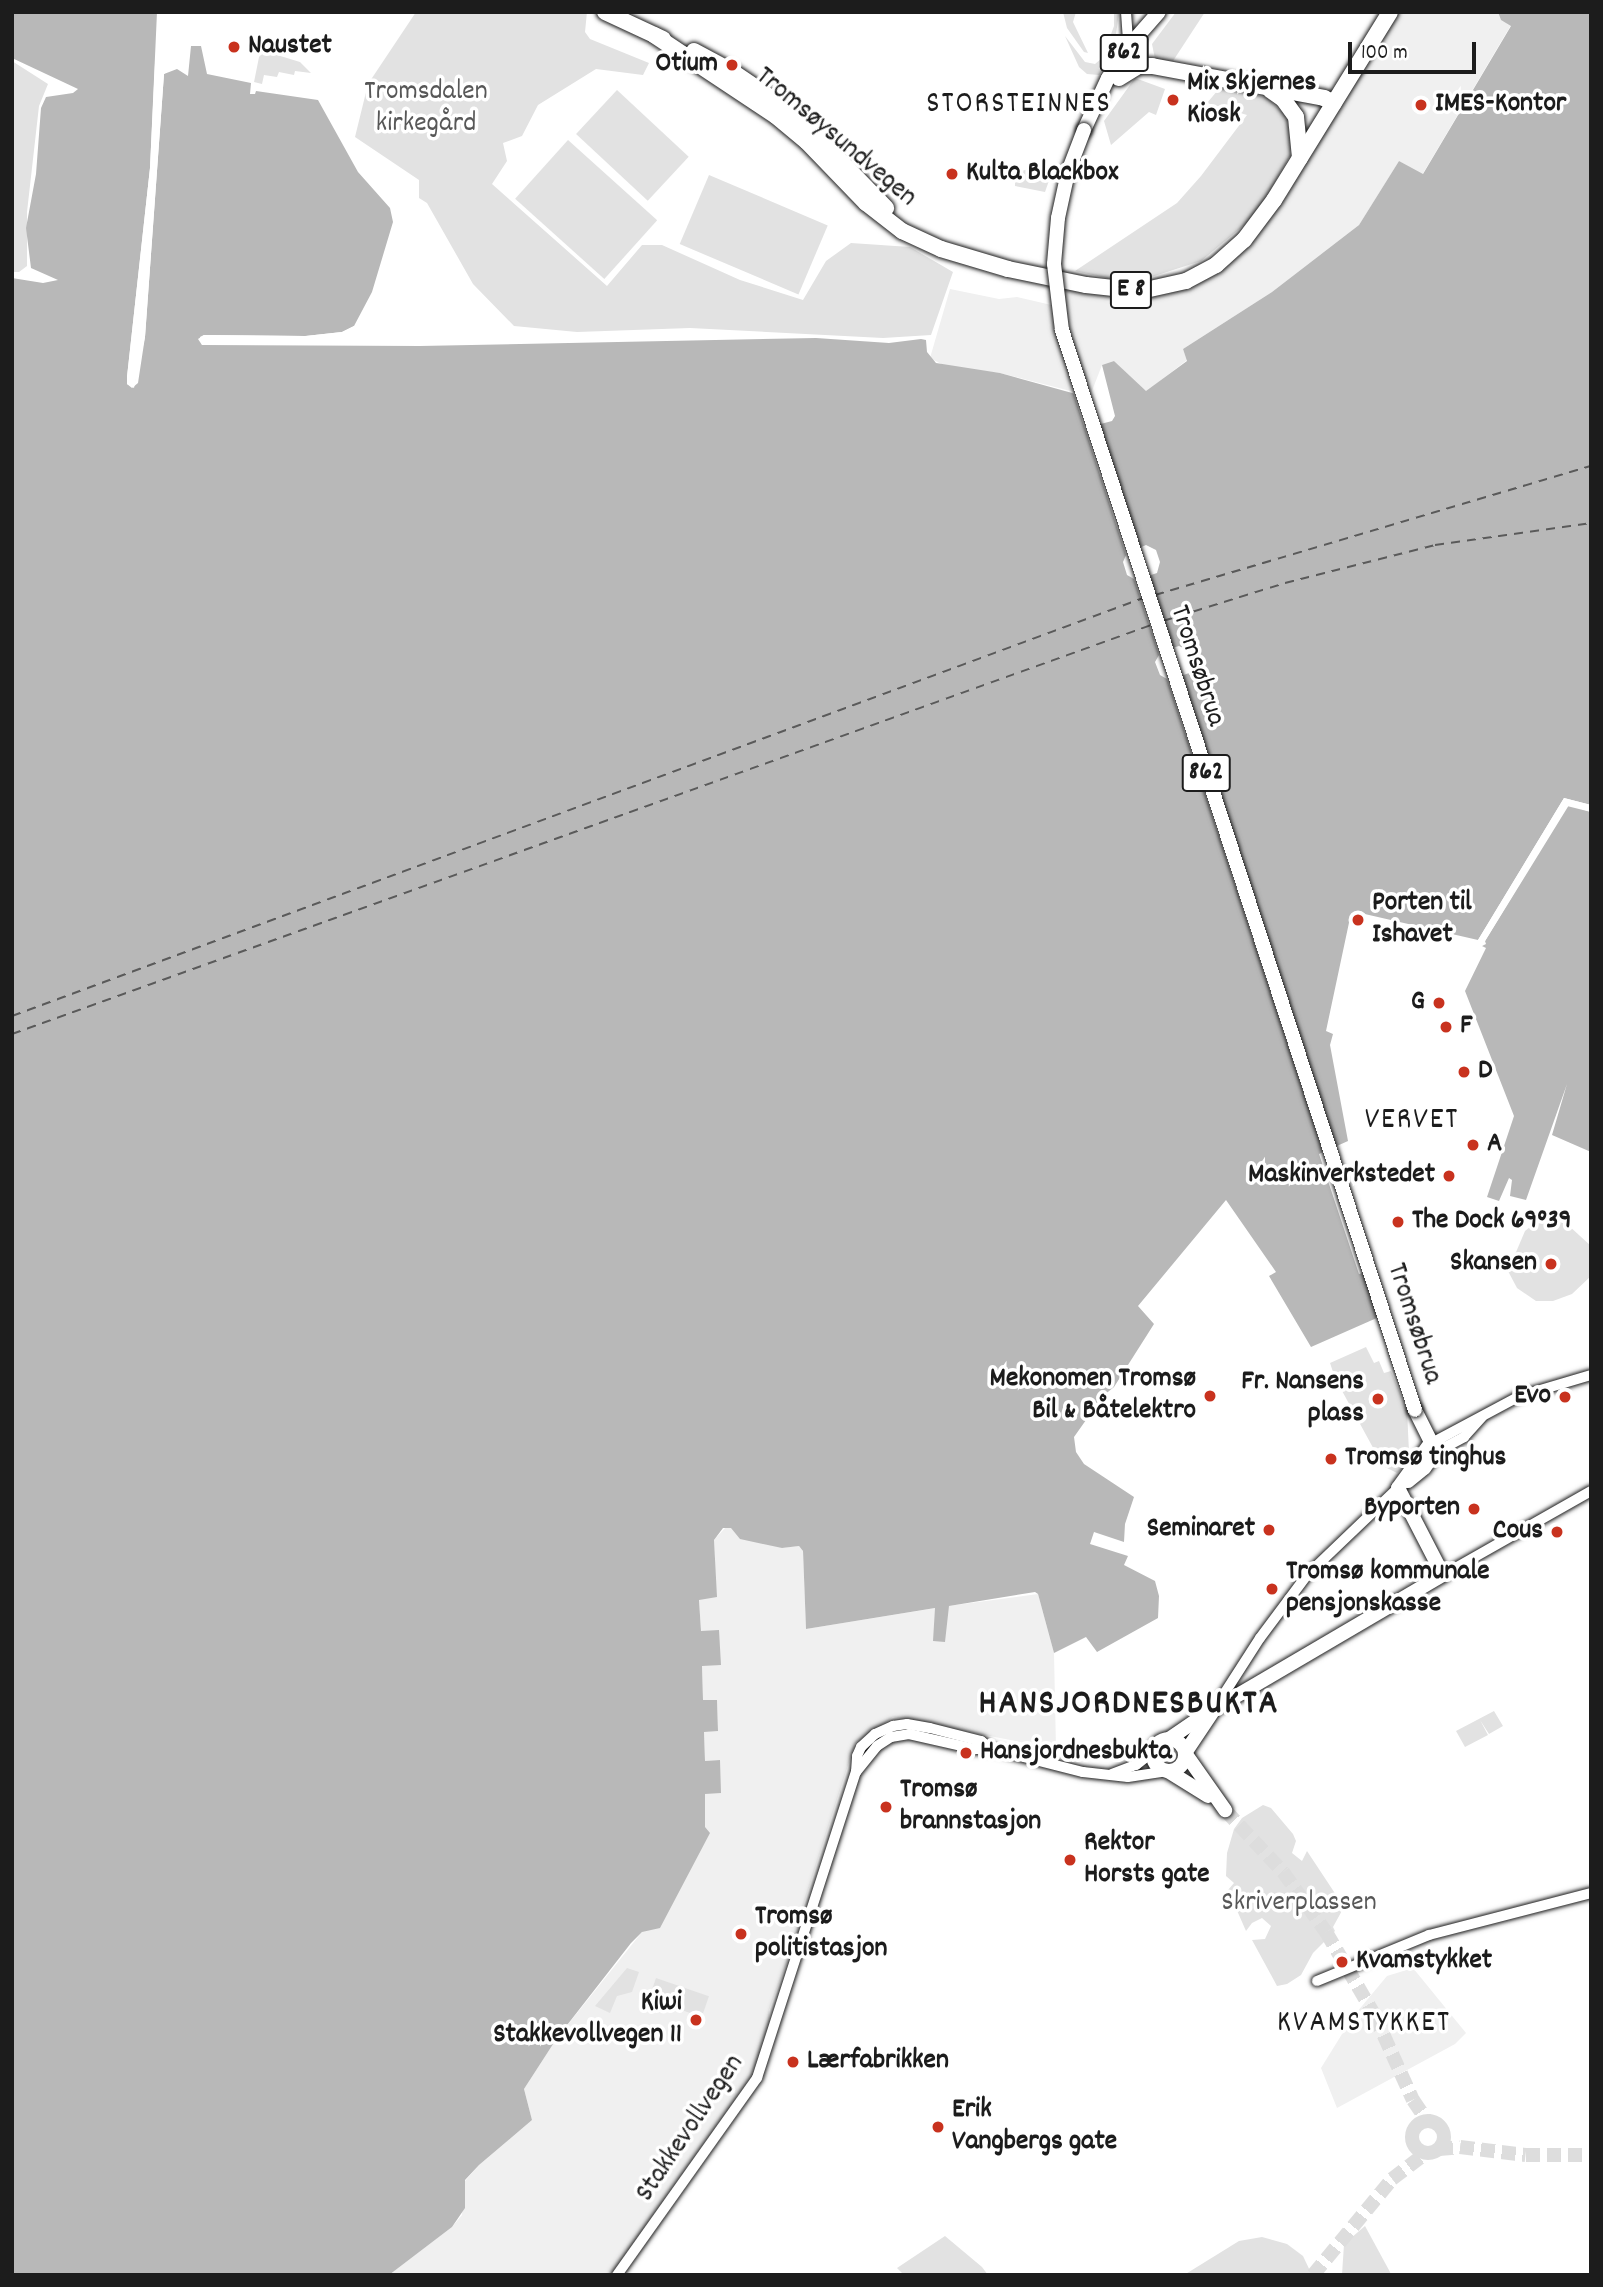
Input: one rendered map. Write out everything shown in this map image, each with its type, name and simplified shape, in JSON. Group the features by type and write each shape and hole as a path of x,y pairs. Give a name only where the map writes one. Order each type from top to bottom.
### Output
{"highway":[{"name":"Tromsøysundvegen","path":"605,12 654,35 776,116 807,142 866,202 893,225 968,258 1029,274 1114,289 1161,288 1202,273 1233,251 1265,215 1390,12"},
{"path":"1119,78 1138,65 1152,66 1324,97 1334,103"},
{"path":"1261,86 1283,99 1293,112 1299,130 1300,159"}],"main road":[{"name":"862","path":"1099,100 1103,86 1161,12"},
{"name":"862","path":"1099,100 1119,78 1134,47"},
{"name":"Tromsøbrua","path":"1099,100 1070,165 1058,218 1054,264 1062,330 1415,1410 1433,1448"},
{"path":"1169,1739 1181,1744 1223,1808 1156,1764 1154,1751 1160,1742 1443,1574 1401,1485 1416,1476 1433,1448"},
{"path":"1168,1771 1179,1767 1185,1753 1213,1711"}],"street":[{"path":"1126,12 1134,47"},
{"path":"1433,1448 1464,1437 1482,1417 1520,1396 1591,1375"},
{"path":"1213,1711 1260,1639 1307,1575 1401,1485"},
{"path":"1443,1574 1591,1491"},
{"name":"Stakkevollvegen","path":"617,2275 757,2078 856,1772 857,1756 869,1739 883,1729 900,1725 943,1731 981,1741 992,1749 1083,1772 1128,1777 1168,1771"},
{"path":"1112,1774 1136,1765 1154,1751"},
{"path":"1317,1981 1429,1935 1591,1893"}],"shaded area":[{"path":"12,12 157,12 150,168 127,377 127,384 134,388 145,337 164,74 177,69 188,76 191,46 201,46 207,74 251,83 250,94 255,94 256,91 318,100 358,172 390,208 393,222 372,292 354,326 342,332 305,336 204,335 200,337 202,345 420,346 816,338 889,343 921,339 926,340 927,352 936,363 1000,373 1083,396 1093,426 1112,421 1115,416 1102,365 1114,361 1146,391 1187,361 1183,349 1272,292 1359,225 1399,161 1423,174 1511,26 1501,20 1498,12 1591,12 1591,805 1564,798 1478,940 1356,912 1350,918 1326,1031 1333,1034 1330,1045 1348,1141 1319,1154 1359,1274 1374,1270 1379,1317 1311,1347 1269,1276 1276,1272 1226,1200 1138,1306 1154,1324 1114,1387 1103,1396 1074,1437 1076,1452 1084,1464 1134,1497 1125,1524 1124,1542 1094,1532 1090,1544 1128,1556 1124,1565 1155,1581 1159,1596 1158,1618 1097,1652 1086,1637 1054,1653 1038,1594 1035,1592 949,1606 945,1642 933,1641 935,1608 806,1629 803,1551 799,1546 782,1548 740,1539 731,1528 723,1528 714,1540 717,1597 699,1600 701,1631 719,1630 721,1665 702,1666 703,1700 717,1700 718,1731 704,1732 705,1761 720,1760 721,1793 705,1794 705,1827 710,1833 660,1928 642,1932 631,1943 557,2038 524,2089 532,2120 465,2180 465,2208 452,2227 389,2275 12,2275 12,278 43,283 58,280 31,268 26,228 36,174 41,108 46,97 73,93 78,89 12,58"},
{"path":"1380,12 1498,12 1501,20 1511,25 1422,175 1399,161 1359,225 1272,292 1183,349 1187,360 1146,392 1114,361 1102,365 1090,396 1000,373 947,367 930,358 950,289 999,299 1017,297 1060,307 1056,278 1135,297 1201,277 1255,216"},
{"path":"1569,805 1591,812 1591,1152 1552,1135 1567,1084 1526,1200 1510,1196 1512,1180 1509,1178 1499,1201 1487,1197 1514,1116 1465,991 1486,948 1482,946"},
{"path":"727,1526 782,1548 799,1546 803,1551 806,1629 936,1608 944,1642 948,1606 1038,1594 1054,1653 1056,1749 893,1717 855,1743 797,1925 799,1930 769,2010 770,2038 730,2117 617,2275 389,2275 452,2227 462,2215 465,2181 479,2165 532,2120 524,2089 557,2038 642,1932 705,1827 705,1793 720,1760 705,1761 704,1732 718,1730 717,1700 703,1701 702,1665 721,1664 701,1631 699,1599 716,1596 714,1540"},
{"path":"1413,1968 1466,2033 1455,2044 1337,2108 1321,2068 1352,2018 1387,1976"}],"green space":[{"name":"Tromsdalen kirkegård","path":"416,12 587,12 585,32 590,39 649,63 643,75 596,69 538,105 522,136 503,143 507,161 492,184 607,286 642,245 662,245 740,280 803,300 826,261 851,243 910,247 953,272 931,335 883,338 690,328 577,332 514,326 473,284 427,203 419,198 419,180 355,137 368,84"},
{"path":"1063,12 1076,12 1073,22 1088,53 1084,52 1067,28"},
{"path":"1114,12 1119,12 1113,57 1099,75 1087,74 1079,67 1065,36 1085,62 1095,64 1102,58 1114,26"},
{"path":"1176,12 1205,12 1173,61 1155,59 1152,44"},
{"path":"264,51 300,62 311,73 295,71 294,75 279,72 277,77 264,75 262,84 254,82 259,57"},
{"path":"12,61 48,84 39,106 27,212 27,266 19,272 12,272"},
{"path":"1135,78 1165,89 1156,115 1149,112 1111,145 1104,121"},
{"path":"1226,87 1267,98 1286,116 1291,141 1290,156 1255,216 1201,261 1145,279 1111,279 1075,271 1177,203 1201,176 1247,115 1207,103 1218,90"},
{"path":"617,90 689,157 648,201 576,134"},
{"path":"568,140 657,220 604,279 515,199"},
{"path":"1035,167 1052,172 1045,192 1015,186 1015,173"},
{"path":"709,175 828,225 798,294 680,244"},
{"path":"1550,1218 1568,1225 1591,1246 1591,1276 1572,1294 1553,1301 1536,1301 1517,1288 1508,1271 1525,1231 1536,1222"},
{"path":"1366,1347 1374,1363 1379,1361 1384,1373 1391,1371 1407,1410 1409,1452 1404,1467 1397,1473 1383,1466 1335,1378 1330,1363"},
{"path":"1494,1711 1503,1726 1489,1734 1480,1720 1488,1735 1465,1747 1456,1731"},
{"name":"Skriverplassen","path":"1263,1805 1271,1808 1293,1834 1296,1841 1292,1853 1302,1861 1307,1851 1344,1907 1333,1927 1335,1931 1313,1953 1301,1975 1287,1984 1277,1986 1252,1940 1265,1939 1271,1926 1262,1918 1252,1923 1246,1931 1228,1890 1234,1883 1226,1876 1227,1853 1234,1829 1242,1818"},
{"path":"627,1968 639,1972 632,1992 617,1996 610,2013 595,2006"},
{"path":"656,1978 709,1996 702,2017 649,1999"},
{"path":"1365,2226 1391,2275 1342,2275 1344,2244"},
{"path":"945,2236 988,2275 904,2275 897,2268"},
{"path":"1262,2237 1287,2244 1303,2256 1312,2275 1184,2275 1239,2241"}],"pier":[{"path":"155,63 158,65 153,168 131,384 135,381 142,336 161,73 164,69 167,71 164,74 145,337 138,383 132,388 127,384 127,377 150,168"},
{"path":"354,326 355,329 343,335 306,339 202,340 358,341 359,345 202,345 198,339 204,335 306,336 342,332"},
{"path":"1072,389 1084,393 1139,548 1146,545 1156,550 1160,562 1157,573 1148,576 1172,648 1179,646 1189,651 1193,665 1189,673 1181,676 1336,1151 1324,1155 1167,679 1160,675 1155,662 1159,655 1134,579 1127,575 1123,562 1126,555"},
{"path":"1564,798 1591,805 1591,812 1567,806 1485,941 1486,944 1482,946 1478,940"}],"ferry route":[{"path":"1155,595 1591,466"},
{"path":"1163,621 1285,583 1435,545 1591,523"},
{"path":"12,1016 1143,598"},
{"path":"12,1034 1151,625"}],"tunnel":[{"path":"1225,1810 1283,1872 1326,1932 1375,2016 1413,2100 1427,2121"},
{"path":"1428,2121 1439,2126 1444,2137 1439,2148 1428,2153 1417,2148 1412,2137 1417,2126 1428,2121"},
{"path":"1439,2149 1460,2147 1526,2155 1591,2155"},
{"path":"1313,2275 1392,2179 1426,2153"}],"place":[{"name":"Naustet","path":"234,47"},
{"name":"Otium","path":"732,65"},
{"name":"Mix Skjernes Kiosk","path":"1173,100"},
{"name":"IMES-Kontor","path":"1421,105"},
{"name":"Kulta Blackbox","path":"952,174"},
{"name":"Porten til Ishavet","path":"1358,920"},
{"name":"G","path":"1439,1003"},
{"name":"F","path":"1446,1027"},
{"name":"D","path":"1464,1072"},
{"name":"A","path":"1473,1145"},
{"name":"Maskinverkstedet","path":"1449,1176"},
{"name":"The Dock 69°39","path":"1398,1222"},
{"name":"Skansen","path":"1551,1264"},
{"name":"Mekonomen Tromsø Bil & Båtelektro","path":"1210,1396"},
{"name":"Evo","path":"1565,1397"},
{"name":"Fr. Nansens plass","path":"1378,1399"},
{"name":"Tromsø tinghus","path":"1331,1459"},
{"name":"Byporten","path":"1474,1509"},
{"name":"Seminaret","path":"1269,1530"},
{"name":"Cous","path":"1557,1532"},
{"name":"Tromsø kommunale pensjonskasse","path":"1272,1589"},
{"name":"Hansjordnesbukta","path":"966,1753"},
{"name":"Tromsø brannstasjon","path":"886,1807"},
{"name":"Rektor Horsts gate","path":"1070,1860"},
{"name":"Tromsø politistasjon","path":"741,1934"},
{"name":"Kvamstykket","path":"1342,1962"},
{"name":"Kiwi Stakkevollvegen 11","path":"696,2020"},
{"name":"Lærfabrikken","path":"793,2062"},
{"name":"Erik Vangbergs gate","path":"938,2127"}],"district":[{"name":"STORSTEINNES","path":"1019,106"},
{"name":"VERVET","path":"1412,1122"},
{"name":"HANSJORDNESBUKTA","path":"1129,1705"},
{"name":"KVAMSTYKKET","path":"1364,2025"}]}
